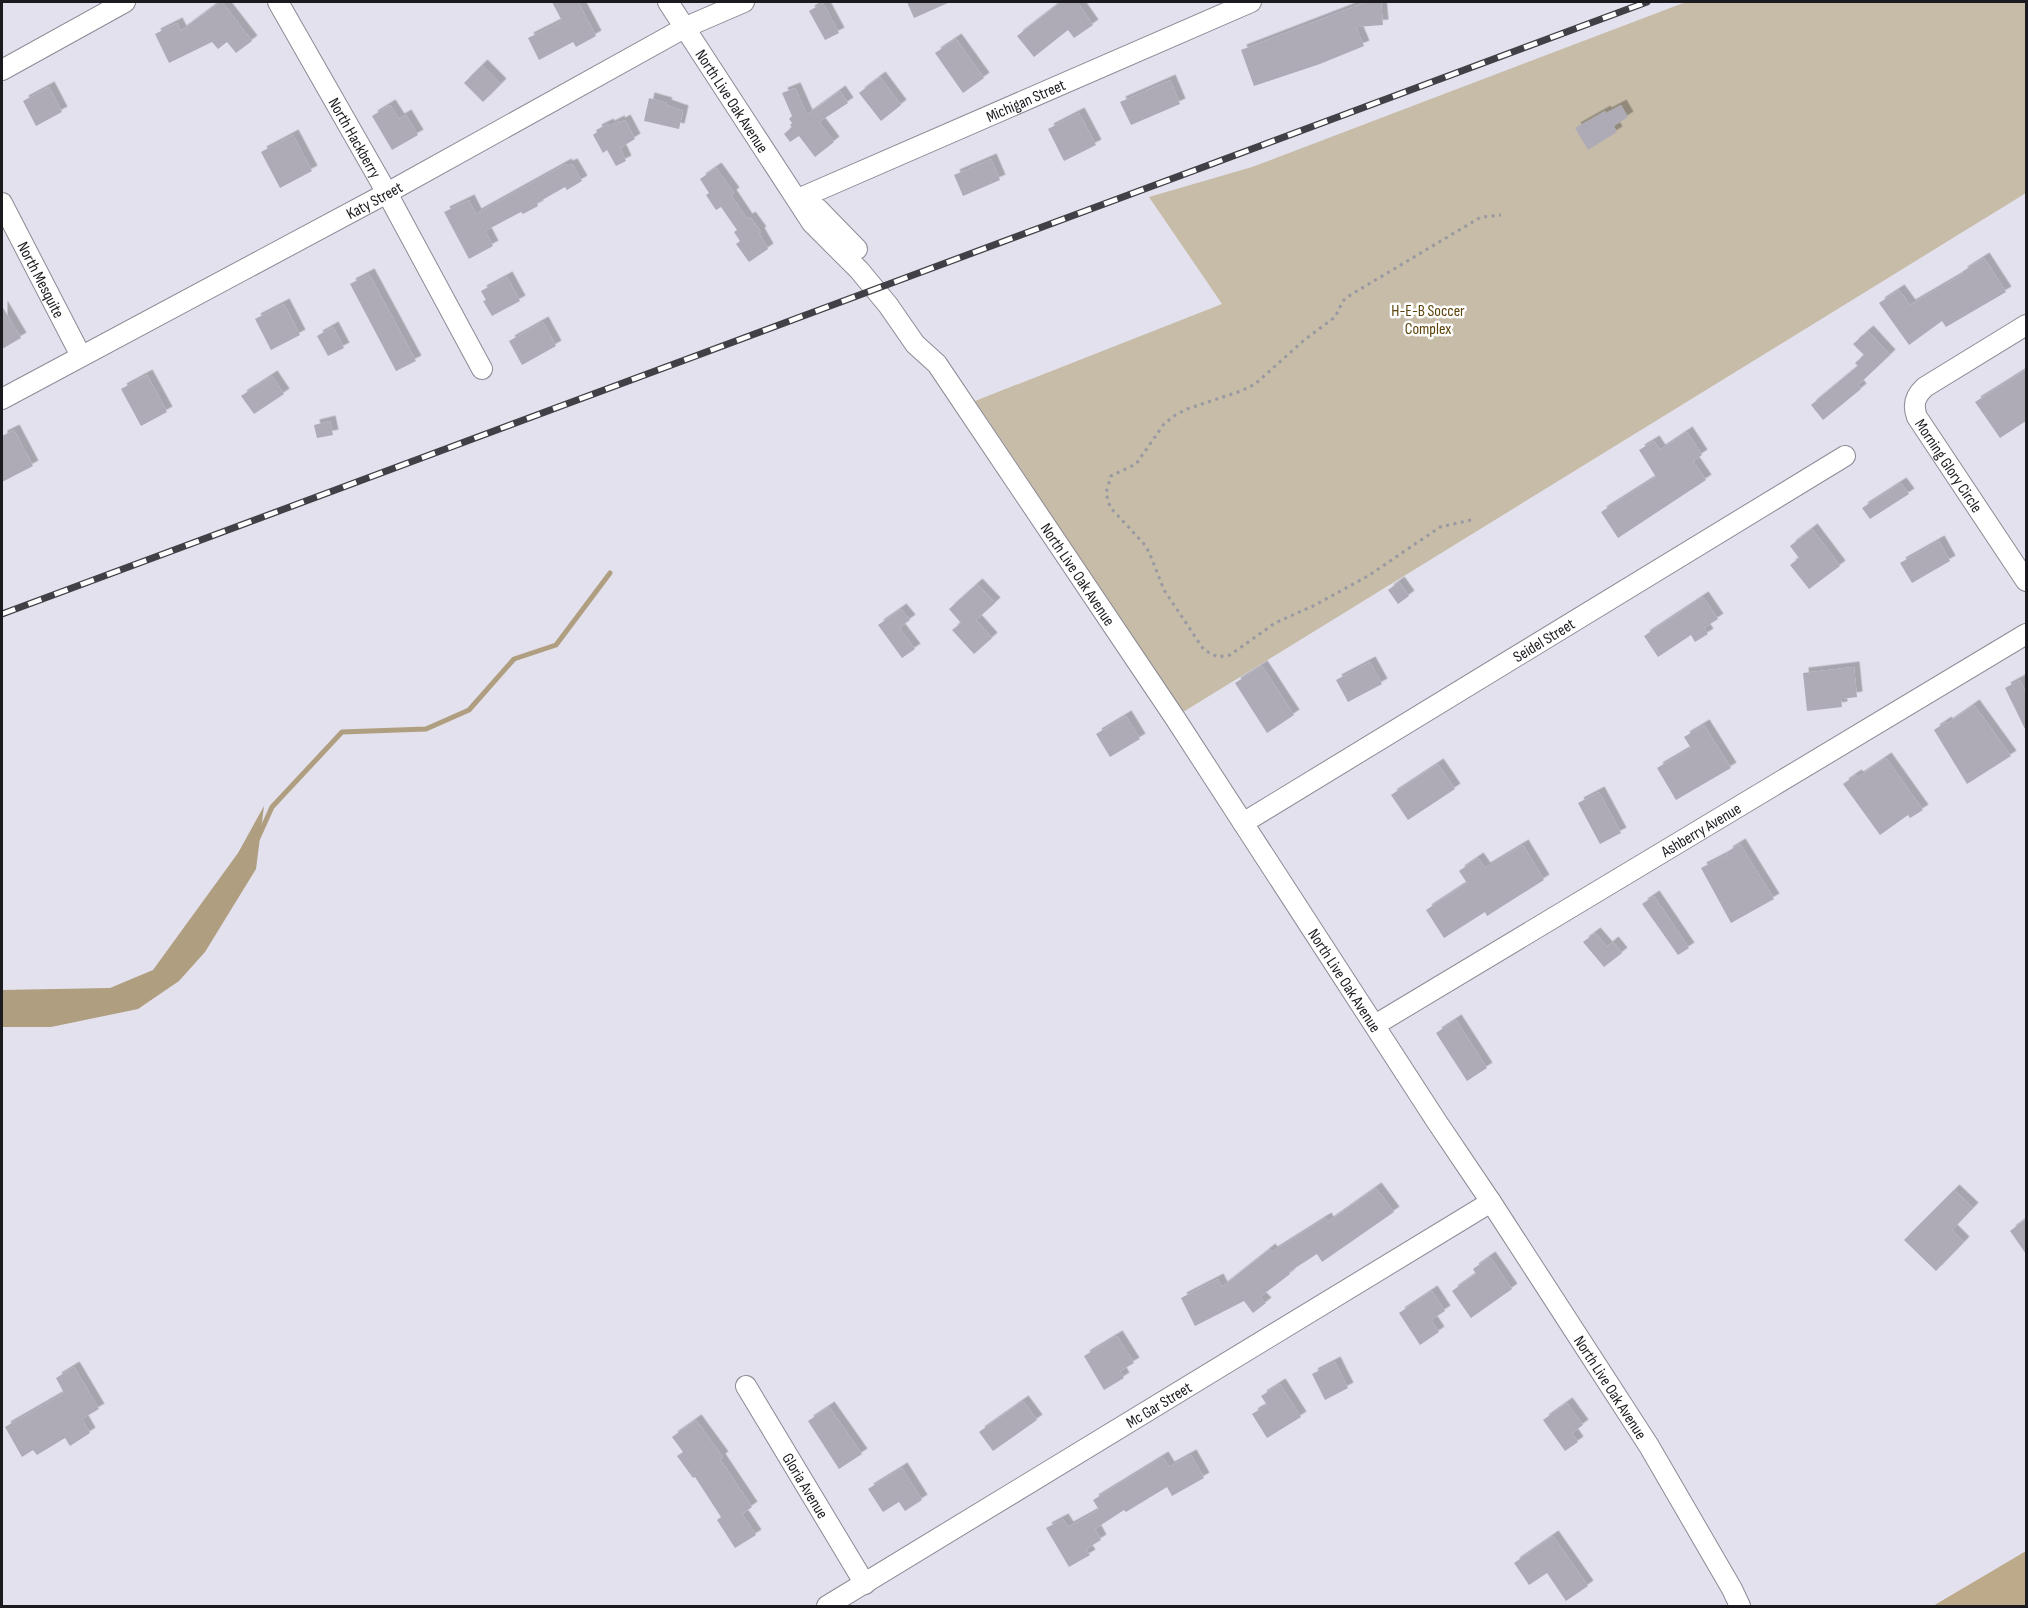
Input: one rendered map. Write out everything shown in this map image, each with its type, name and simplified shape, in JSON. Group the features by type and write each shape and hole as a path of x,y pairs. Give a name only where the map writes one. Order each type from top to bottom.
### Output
{"street":[{"path":"2,70 125,2"},
{"name":"North Hackberry","path":"279,2 387,193 482,369"},
{"name":"North Live Oak Avenue","path":"668,2 798,199 818,209 857,250 929,341 936,364 1175,718 1649,1446 1740,1606"},
{"name":"Katy Street","path":"2,399 387,193 686,27 744,2"},
{"name":"Michigan Street","path":"798,199 1229,5 1251,2"},
{"name":"North Mesquite","path":"2,203 81,356"},
{"name":"Morning Glory Circle","path":"2026,325 1925,387 1917,395 1914,407 1917,417 2026,581"},
{"name":"Seidel Street","path":"1244,824 1845,456"},
{"name":"Ashberry Avenue","path":"1375,1025 2026,634"},
{"name":"Mc Gar Street","path":"827,1606 1491,1202"},
{"name":"Gloria Avenue","path":"746,1386 865,1584"}],"path":[{"path":"1471,520 1440,527 1368,576 1315,605 1275,623 1230,655 1218,657 1204,650 1170,600 1157,576 1149,552 1136,534 1110,507 1106,493 1111,476 1136,464 1164,424 1174,416 1187,409 1251,387 1303,341 1335,317 1347,297 1481,217 1501,215"}],"green space":[{"name":"H-E-B Soccer Complex","path":"1686,2 2026,2 2026,193 1175,717 1018,465 975,401 1222,304 1149,197 1252,167"}],"shaded area":[{"path":"264,806 256,869 205,952 179,981 138,1009 51,1027 2,1027 2,990 110,988 153,970 238,853"},
{"path":"2026,1551 2026,1606 1933,1606"}],"building":[{"path":"220,2 252,41 236,53 227,42 218,49 212,42 169,63 155,34 177,23 181,31"},
{"path":"552,2 578,2 596,36 576,47 573,42 539,60 528,38 562,21"},
{"path":"907,2 950,2 914,18"},
{"path":"1061,2 1077,2 1093,25 1074,38 1068,30 1034,57 1017,36"},
{"path":"1366,2 1381,2 1383,25 1356,27 1364,46 1320,64 1254,86 1241,50"},
{"path":"823,3 839,33 825,40 809,11"},
{"path":"956,39 984,78 963,93 935,53"},
{"path":"482,65 501,84 483,102 464,83"},
{"path":"880,77 901,105 881,121 859,93"},
{"path":"1170,80 1180,104 1131,125 1120,102"},
{"path":"49,87 62,112 36,126 23,101"},
{"path":"795,88 807,115 840,91 848,103 819,122 834,142 815,157 799,136 790,142 784,134 792,127 789,119 792,116 782,93"},
{"path":"649,98 683,111 679,129 644,121"},
{"path":"390,105 399,119 406,115 418,135 392,150 372,116"},
{"path":"1621,105 1628,117 1614,126 1617,132 1588,150 1575,128"},
{"path":"1079,113 1096,145 1064,161 1048,129"},
{"path":"625,120 635,139 620,148 626,161 616,166 607,150 603,153 593,135 597,132 596,130 608,124 609,126"},
{"path":"293,135 312,171 280,188 261,152"},
{"path":"991,159 1000,180 963,196 954,175"},
{"path":"566,164 567,166 572,164 582,181 567,190 565,187 537,203 538,206 523,214 521,212 485,231 493,246 469,259 444,212 469,200 476,214"},
{"path":"716,168 734,193 731,195 747,219 750,217 761,232 759,233 768,249 749,262 736,244 740,241 734,232 737,230 721,207 716,210 706,195 709,193 700,179"},
{"path":"1984,258 2006,292 1946,327 1942,321 1909,345 1879,303 1899,290 1910,305 1963,274 1962,272"},
{"path":"369,274 416,361 396,371 350,284"},
{"path":"507,277 520,301 492,316 483,301 486,300 481,291"},
{"path":"284,304 300,335 271,350 255,319"},
{"path":"2,306 21,338 2,349"},
{"path":"543,322 556,346 522,365 509,341"},
{"path":"333,327 344,348 328,356 317,336"},
{"path":"1868,331 1890,355 1858,385 1861,389 1823,420 1811,405 1858,366 1855,363 1864,355 1853,344"},
{"path":"2026,370 2026,421 2000,438 1975,402"},
{"path":"147,375 167,412 141,426 121,389"},
{"path":"272,376 284,394 254,414 241,396"},
{"path":"330,421 333,435 317,438 314,425"},
{"path":"14,430 33,466 2,482 2,436"},
{"path":"1687,432 1702,455 1693,461 1706,480 1618,538 1601,512 1656,477 1639,450 1654,441 1660,450"},
{"path":"1901,483 1909,494 1870,519 1862,508"},
{"path":"1812,529 1840,566 1809,589 1790,565 1799,558 1790,546"},
{"path":"1939,541 1950,561 1912,583 1900,563"},
{"path":"1399,582 1409,596 1398,604 1388,590"},
{"path":"977,584 995,603 976,620 992,638 974,654 952,630 961,623 949,609"},
{"path":"1703,597 1718,619 1704,628 1708,634 1695,642 1691,635 1658,657 1644,636"},
{"path":"901,609 910,620 899,628 915,649 902,658 878,625"},
{"path":"1370,662 1382,684 1348,702 1336,680"},
{"path":"1262,666 1294,715 1267,733 1235,683"},
{"path":"1854,667 1857,697 1841,699 1842,707 1807,711 1803,673"},
{"path":"2020,680 2026,692 2026,731 2005,688"},
{"path":"1974,705 2011,756 1967,784 1934,730 1946,722 1947,724"},
{"path":"1126,716 1140,739 1110,757 1096,734"},
{"path":"1704,725 1731,768 1676,800 1657,768 1691,748 1684,737"},
{"path":"1886,758 1923,810 1910,818 1908,815 1880,835 1843,784"},
{"path":"1438,764 1455,789 1408,820 1391,795"},
{"path":"1599,792 1621,833 1600,844 1578,803"},
{"path":"1740,844 1774,899 1731,923 1701,868 1728,854 1727,852"},
{"path":"1523,845 1544,880 1487,916 1485,912 1444,938 1426,910 1467,883 1459,871 1478,858 1485,868"},
{"path":"1654,896 1689,948 1678,955 1642,904"},
{"path":"1595,933 1607,947 1613,942 1622,953 1604,967 1583,942"},
{"path":"1456,1020 1487,1068 1467,1081 1436,1033"},
{"path":"1376,1188 1394,1212 1322,1262 1317,1254 1289,1272 1290,1274 1260,1297 1266,1303 1253,1313 1244,1301 1195,1326 1181,1298 1218,1279 1222,1287 1270,1249 1272,1252 1326,1218 1328,1222"},
{"path":"1954,1190 1973,1208 1952,1230 1964,1242 1936,1271 1904,1240"},
{"path":"2026,1219 2026,1254 2010,1231"},
{"path":"1490,1257 1512,1289 1471,1318 1452,1291 1476,1274 1473,1269"},
{"path":"1432,1291 1445,1311 1431,1320 1439,1332 1420,1345 1399,1313"},
{"path":"1117,1336 1134,1363 1120,1371 1124,1378 1104,1390 1084,1356"},
{"path":"1335,1362 1348,1388 1325,1400 1312,1374"},
{"path":"74,1367 99,1409 82,1419 90,1433 70,1446 65,1438 37,1455 33,1450 22,1457 5,1427 64,1393 56,1378"},
{"path":"1280,1384 1301,1417 1267,1438 1252,1414 1267,1405 1261,1396"},
{"path":"1023,1401 1037,1420 993,1451 979,1432"},
{"path":"1567,1403 1583,1425 1572,1433 1578,1442 1565,1451 1543,1420"},
{"path":"829,1407 862,1454 839,1469 808,1421"},
{"path":"696,1420 723,1457 720,1459 752,1507 742,1514 756,1535 735,1548 717,1520 721,1517 695,1477 693,1478 677,1456 683,1452 672,1437"},
{"path":"1191,1455 1204,1478 1172,1496 1167,1487 1095,1529 1101,1540 1086,1549 1090,1555 1069,1567 1046,1528 1063,1519 1068,1527 1099,1510 1093,1500 1163,1457 1169,1467"},
{"path":"902,1468 922,1500 905,1511 899,1502 883,1512 868,1489"},
{"path":"1553,1536 1588,1586 1566,1601 1547,1573 1529,1585 1514,1563"}],"waterway":[{"path":"258,838 272,807 342,732 426,729 469,710 514,659 556,645 610,573"}],"railway":[{"path":"2,614 1647,2"}]}
